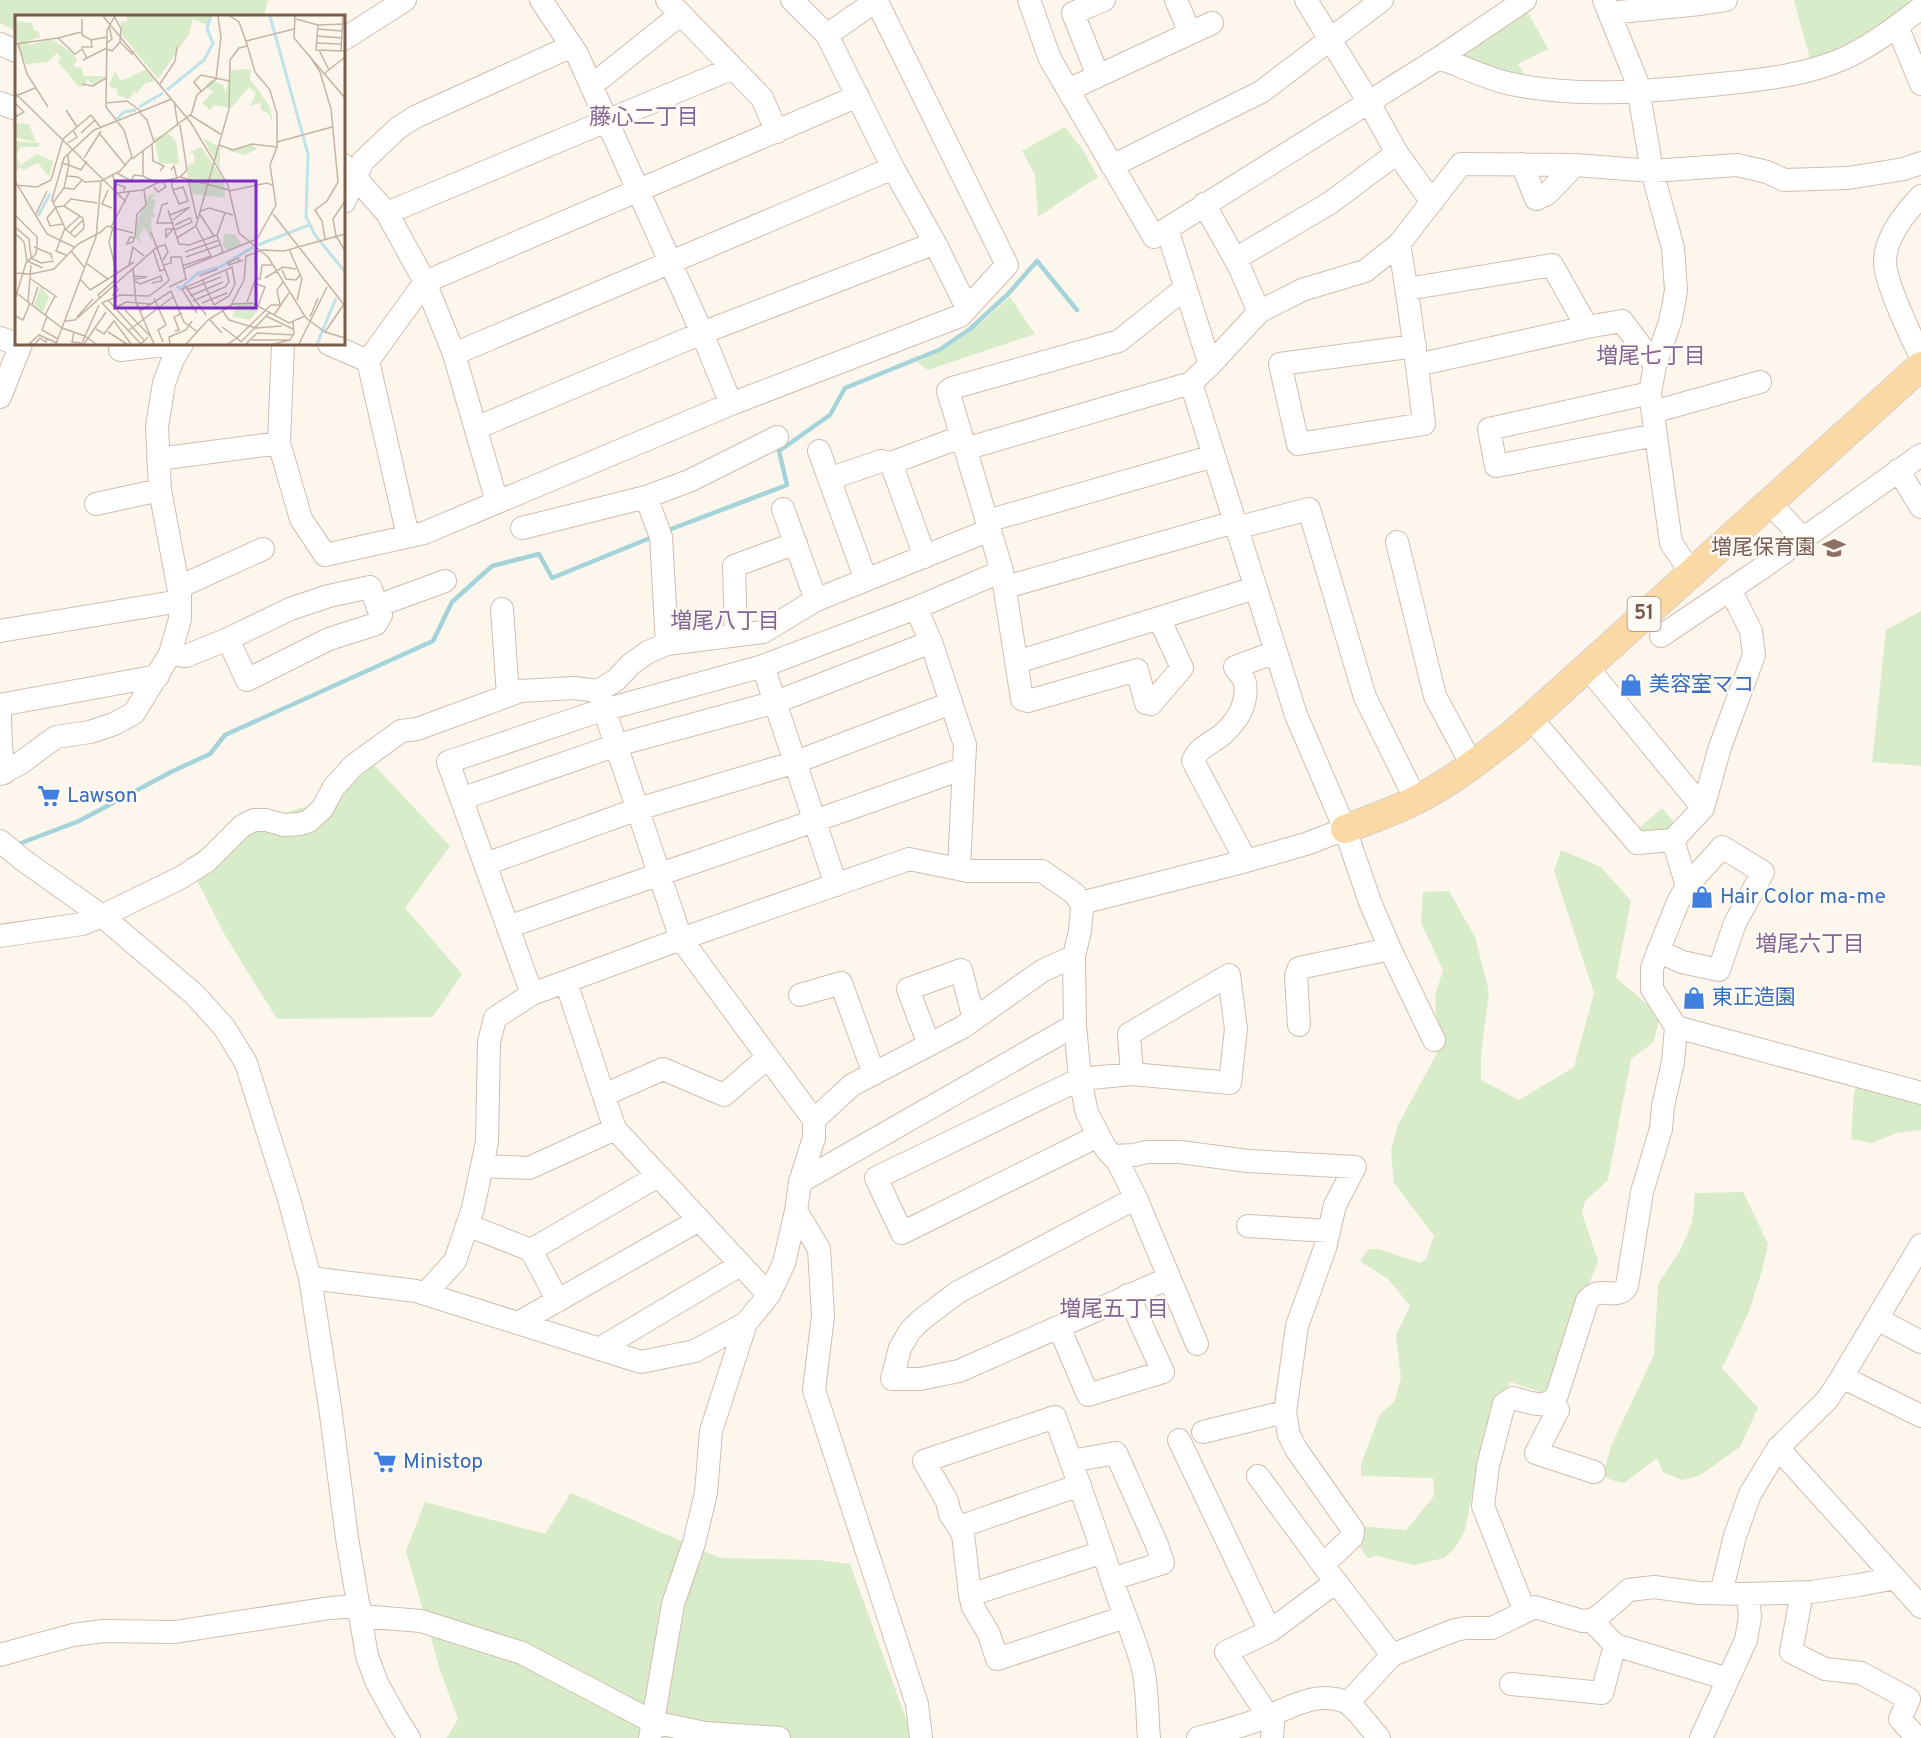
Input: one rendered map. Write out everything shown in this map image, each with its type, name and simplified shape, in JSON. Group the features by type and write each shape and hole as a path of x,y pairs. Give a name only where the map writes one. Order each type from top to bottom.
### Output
{"main road":[{"name":"51","path":"1345,829 1416,801 1456,777 1514,734 1921,366"}],"street":[{"path":"345,38 405,0"},
{"path":"541,0 572,46 591,86 702,333 731,404"},
{"path":"792,0 827,35 893,168 967,308"},
{"path":"284,345 279,443 301,519 325,555 424,533 731,404 960,316 1007,265 877,0 827,35"},
{"path":"1029,0 1050,59 1154,237 1439,58 1524,0"},
{"path":"1098,76 1072,13 1104,0"},
{"path":"1176,0 1190,33"},
{"path":"1306,0 1397,153 1432,202"},
{"path":"1112,166 1261,92 1382,0"},
{"path":"1690,573 1671,543 1652,402 1655,365 1670,322 1676,290 1673,248 1652,171 1637,82 1607,7 1726,0"},
{"path":"591,86 674,7 762,98 777,132"},
{"path":"1439,58 1506,83 1561,90 1639,92 1777,78 1813,70 1845,58 1869,45 1921,8"},
{"path":"1068,90 1212,23"},
{"path":"1897,26 1921,84"},
{"path":"0,44 15,51"},
{"path":"345,197 350,171 398,128 415,117 572,46"},
{"path":"387,213 733,68"},
{"path":"408,536 368,362 425,282 858,96"},
{"path":"0,103 15,109"},
{"path":"1235,259 1330,203 1397,153"},
{"path":"829,479 881,461 891,463 1191,383 1259,312 1302,290 1365,271 1399,244 1461,164 1575,165 1652,171 1737,165 1767,172 1784,180 1848,178 1904,169 1921,163"},
{"path":"1522,164 1536,199 1546,194 1575,165"},
{"path":"454,354 893,168"},
{"path":"350,171 387,213 425,282 454,354 497,502"},
{"path":"1921,196 1895,230 1886,252 1885,263 1888,278 1913,316 1921,357"},
{"path":"1204,204 1235,259 1259,312"},
{"path":"1167,229 1184,289 1210,365"},
{"path":"476,428 702,333 934,243"},
{"path":"1399,244 1407,289 1416,356 1424,424 1298,444 1280,364 1416,356 1623,321 1655,365"},
{"path":"1407,289 1552,265 1587,327"},
{"path":"1159,618 1182,668 1151,704 1146,703 1137,670 1028,701 1022,699 1004,579 948,391 1119,341 1184,289"},
{"path":"0,398 14,342"},
{"path":"120,350 166,345"},
{"path":"2,773 56,738 90,732 114,724 134,713 170,654 180,620 179,594 160,490 157,427 165,383 173,359 181,345"},
{"path":"331,345 368,362"},
{"path":"1656,435 1496,466 1489,429 1760,382"},
{"path":"1191,383 1296,715 1345,829 1370,902 1434,1040"},
{"path":"522,528 646,497 689,481 777,437"},
{"path":"158,459 279,443"},
{"path":"819,452 866,580"},
{"path":"1661,636 1921,455"},
{"path":"602,700 631,664 648,652 667,644 763,632 816,600 925,557 988,526 1214,456"},
{"path":"891,463 925,557"},
{"path":"1898,470 1921,507"},
{"path":"96,504 160,490"},
{"path":"646,497 661,537 667,644"},
{"path":"1770,503 1803,538"},
{"path":"783,509 816,600"},
{"path":"532,994 447,762 602,700 764,666 916,608 1004,579 1309,509 1365,697 1416,801"},
{"path":"1397,542 1435,696 1472,765"},
{"path":"736,635 734,566 796,543"},
{"path":"0,631 179,594 263,549"},
{"path":"377,606 445,582"},
{"path":"170,654 186,656 228,639 290,609 329,596 370,587 381,615 376,624 329,639 247,681 228,639"},
{"path":"1017,663 1255,588"},
{"path":"1531,718 1637,843 1673,840 1702,808 1720,747 1754,656 1751,631 1730,590"},
{"path":"916,608 931,642 965,745 959,868"},
{"path":"502,609 508,695"},
{"path":"461,799 617,745 776,702 931,642"},
{"path":"1246,861 1193,761 1197,751 1224,733 1244,705 1245,681 1235,668 1276,652"},
{"path":"764,666 836,885"},
{"path":"1587,667 1702,808"},
{"path":"0,705 158,676"},
{"path":"0,936 82,924 102,915 182,877 207,861 242,826 254,820 266,820 284,825 309,821 322,809 334,787 353,766 402,731 417,729 521,691 574,688 602,700 681,939 814,1119 814,1138 800,1182 784,1263 769,1295 746,1323 696,1351 641,1362 416,1291 310,1278"},
{"path":"486,864 638,809 796,762 951,703"},
{"path":"0,716 2,773"},
{"path":"508,927 816,822 964,768"},
{"path":"1081,903 1246,861 1306,844 1345,829"},
{"path":"1673,840 1687,886"},
{"path":"0,841 23,860 102,915 194,994 224,1027 246,1063 289,1199 310,1278 330,1407 346,1538 367,1656 377,1683 410,1738"},
{"path":"1525,1612 1483,1506 1485,1484 1504,1404 1513,1398 1542,1406 1553,1401 1557,1395 1587,1301 1596,1292 1618,1294 1623,1292 1627,1286 1642,1192 1661,1129 1663,1106 1673,1062 1676,1026 1652,989 1652,968 1658,951 1678,902 1687,886 1722,847 1763,872 1735,922 1719,970 1682,962 1658,951"},
{"path":"425,1294 455,1261 482,1166 487,1142 489,1041 495,1018 532,994 909,859 968,871 1042,870 1075,894 1081,903 1080,931 1074,956 1075,1024 1080,1079 1087,1113 1098,1136 1106,1149 1114,1156 1136,1198 1197,1344"},
{"path":"1299,1025 1296,975 1299,968 1390,949"},
{"path":"814,1119 852,1085 929,1045 974,1018 1042,971 1074,956"},
{"path":"929,1045 908,989 961,970 974,1018"},
{"path":"1098,1136 902,1233 876,1178 1080,1079 1132,1074 1230,1083 1236,1029 1229,975 1129,1034 1132,1074"},
{"path":"566,982 615,1129 769,1295"},
{"path":"800,995 841,983 874,1074"},
{"path":"800,1182 1075,1024"},
{"path":"1676,1026 1921,1093"},
{"path":"604,1095 663,1068 724,1095 768,1057"},
{"path":"482,1166 529,1168 615,1129"},
{"path":"1114,1156 1148,1152 1180,1152 1248,1161 1354,1167 1335,1204 1325,1248 1297,1326 1284,1412 1289,1435 1296,1449 1353,1530 1352,1537 1330,1574 1270,1630 1226,1652 1271,1722"},
{"path":"531,1250 658,1176"},
{"path":"1136,1198 958,1292 910,1331 900,1348 892,1379 920,1378 959,1371 1170,1278"},
{"path":"796,1211 819,1249 823,1316 814,1390 914,1695 921,1738"},
{"path":"518,1323 699,1220"},
{"path":"467,1225 531,1250 558,1301"},
{"path":"1248,1226 1329,1231"},
{"path":"1721,1593 1735,1536 1750,1494 1778,1448 1827,1400 1921,1245"},
{"path":"598,1348 741,1265"},
{"path":"1059,1327 1088,1395 1163,1372 1128,1295"},
{"path":"1877,1318 1921,1342"},
{"path":"652,1730 673,1604 694,1543 706,1493 711,1431 746,1323"},
{"path":"1842,1377 1921,1416"},
{"path":"1553,1401 1558,1410 1536,1453 1594,1472"},
{"path":"1203,1432 1284,1412"},
{"path":"1125,1617 997,1659 989,1634 973,1607 963,1534 950,1514 947,1501 924,1461 1055,1417 1080,1485 1103,1552 1143,1670 1149,1738"},
{"path":"1179,1440 1270,1630"},
{"path":"1778,1448 1920,1604"},
{"path":"1071,1461 1116,1453 1157,1545 1162,1563 1112,1579"},
{"path":"1258,1476 1392,1655"},
{"path":"959,1527 1080,1485"},
{"path":"970,1595 1103,1552"},
{"path":"1348,1703 1392,1655 1455,1630 1492,1628 1535,1607 1582,1621 1599,1616 1629,1590 1654,1587 1699,1593 1802,1593 1894,1578"},
{"path":"1802,1593 1791,1652 1826,1669 1861,1673 1909,1699 1900,1719 1917,1738"},
{"path":"1701,1738 1746,1640 1750,1617 1748,1594"},
{"path":"0,1655 73,1635 103,1631 175,1632 330,1608 360,1611 422,1621 522,1653 652,1730 779,1738"},
{"path":"1591,1620 1615,1645 1728,1679"},
{"path":"1511,1684 1602,1693 1615,1645"},
{"path":"1198,1738 1271,1722 1304,1701 1317,1698 1337,1698 1348,1703 1378,1738"}],"green space":[{"path":"0,0 268,0 264,15 15,15 15,30 0,23"},
{"path":"1794,0 1914,0 1868,39 1811,63"},
{"path":"1527,11 1548,49 1518,64 1527,79 1456,57"},
{"path":"1065,127 1083,150 1098,177 1038,217 1035,175 1022,151"},
{"path":"1010,297 1035,334 928,370 917,362 944,349 966,334"},
{"path":"1921,611 1921,766 1872,762 1886,630"},
{"path":"374,765 450,846 405,908 462,974 433,1017 277,1019 226,937 186,859 232,830 335,797"},
{"path":"1662,808 1678,827 1647,839 1637,830"},
{"path":"1561,850 1601,867 1631,901 1616,978 1646,1003 1659,1018 1654,1042 1631,1059 1608,1180 1585,1201 1582,1213 1598,1261 1547,1394 1510,1382 1484,1434 1465,1530 1455,1548 1444,1558 1414,1565 1377,1556 1368,1558 1361,1549 1357,1526 1406,1530 1434,1496 1433,1478 1361,1476 1361,1464 1380,1414 1394,1402 1401,1378 1396,1335 1410,1306 1389,1280 1360,1261 1369,1249 1379,1249 1420,1263 1426,1259 1434,1236 1394,1183 1391,1151 1398,1125 1438,1051 1435,996 1443,970 1421,923 1423,892 1449,891 1475,937 1489,992 1481,1054 1481,1080 1519,1100 1574,1067 1594,993 1554,871"},
{"path":"1868,1068 1921,1081 1921,1130 1896,1133 1872,1143 1851,1139 1854,1092"},
{"path":"1743,1192 1768,1244 1748,1314 1722,1368 1758,1408 1740,1447 1699,1476 1682,1480 1663,1472 1657,1458 1624,1483 1611,1480 1603,1475 1611,1446 1654,1355 1658,1284 1680,1251 1692,1223 1695,1193"},
{"path":"571,1493 720,1558 819,1560 850,1564 913,1738 447,1738 458,1719 440,1670 406,1551 425,1502 545,1534"}],"waterway":[{"path":"666,531 787,485 779,451 830,415 845,388 939,350 970,329 1008,294 1037,261 1077,310"},
{"path":"16,845 79,821 210,754 225,735 433,641 452,602 492,566 539,554 552,578 655,536"}],"place":[{"name":"増尾保育園","path":"1834,548"},
{"name":"美容室マコ","path":"1631,685"},
{"name":"Lawson","path":"49,796"},
{"name":"Hair Color ma-me","path":"1702,897"},
{"name":"東正造園","path":"1694,998"},
{"name":"Ministop","path":"385,1462"}],"district":[{"name":"藤心二丁目","path":"644,118"},
{"name":"増尾七丁目","path":"1651,357"},
{"name":"増尾八丁目","path":"725,622"},
{"name":"増尾六丁目","path":"1810,945"},
{"name":"増尾五丁目","path":"1114,1310"}]}
